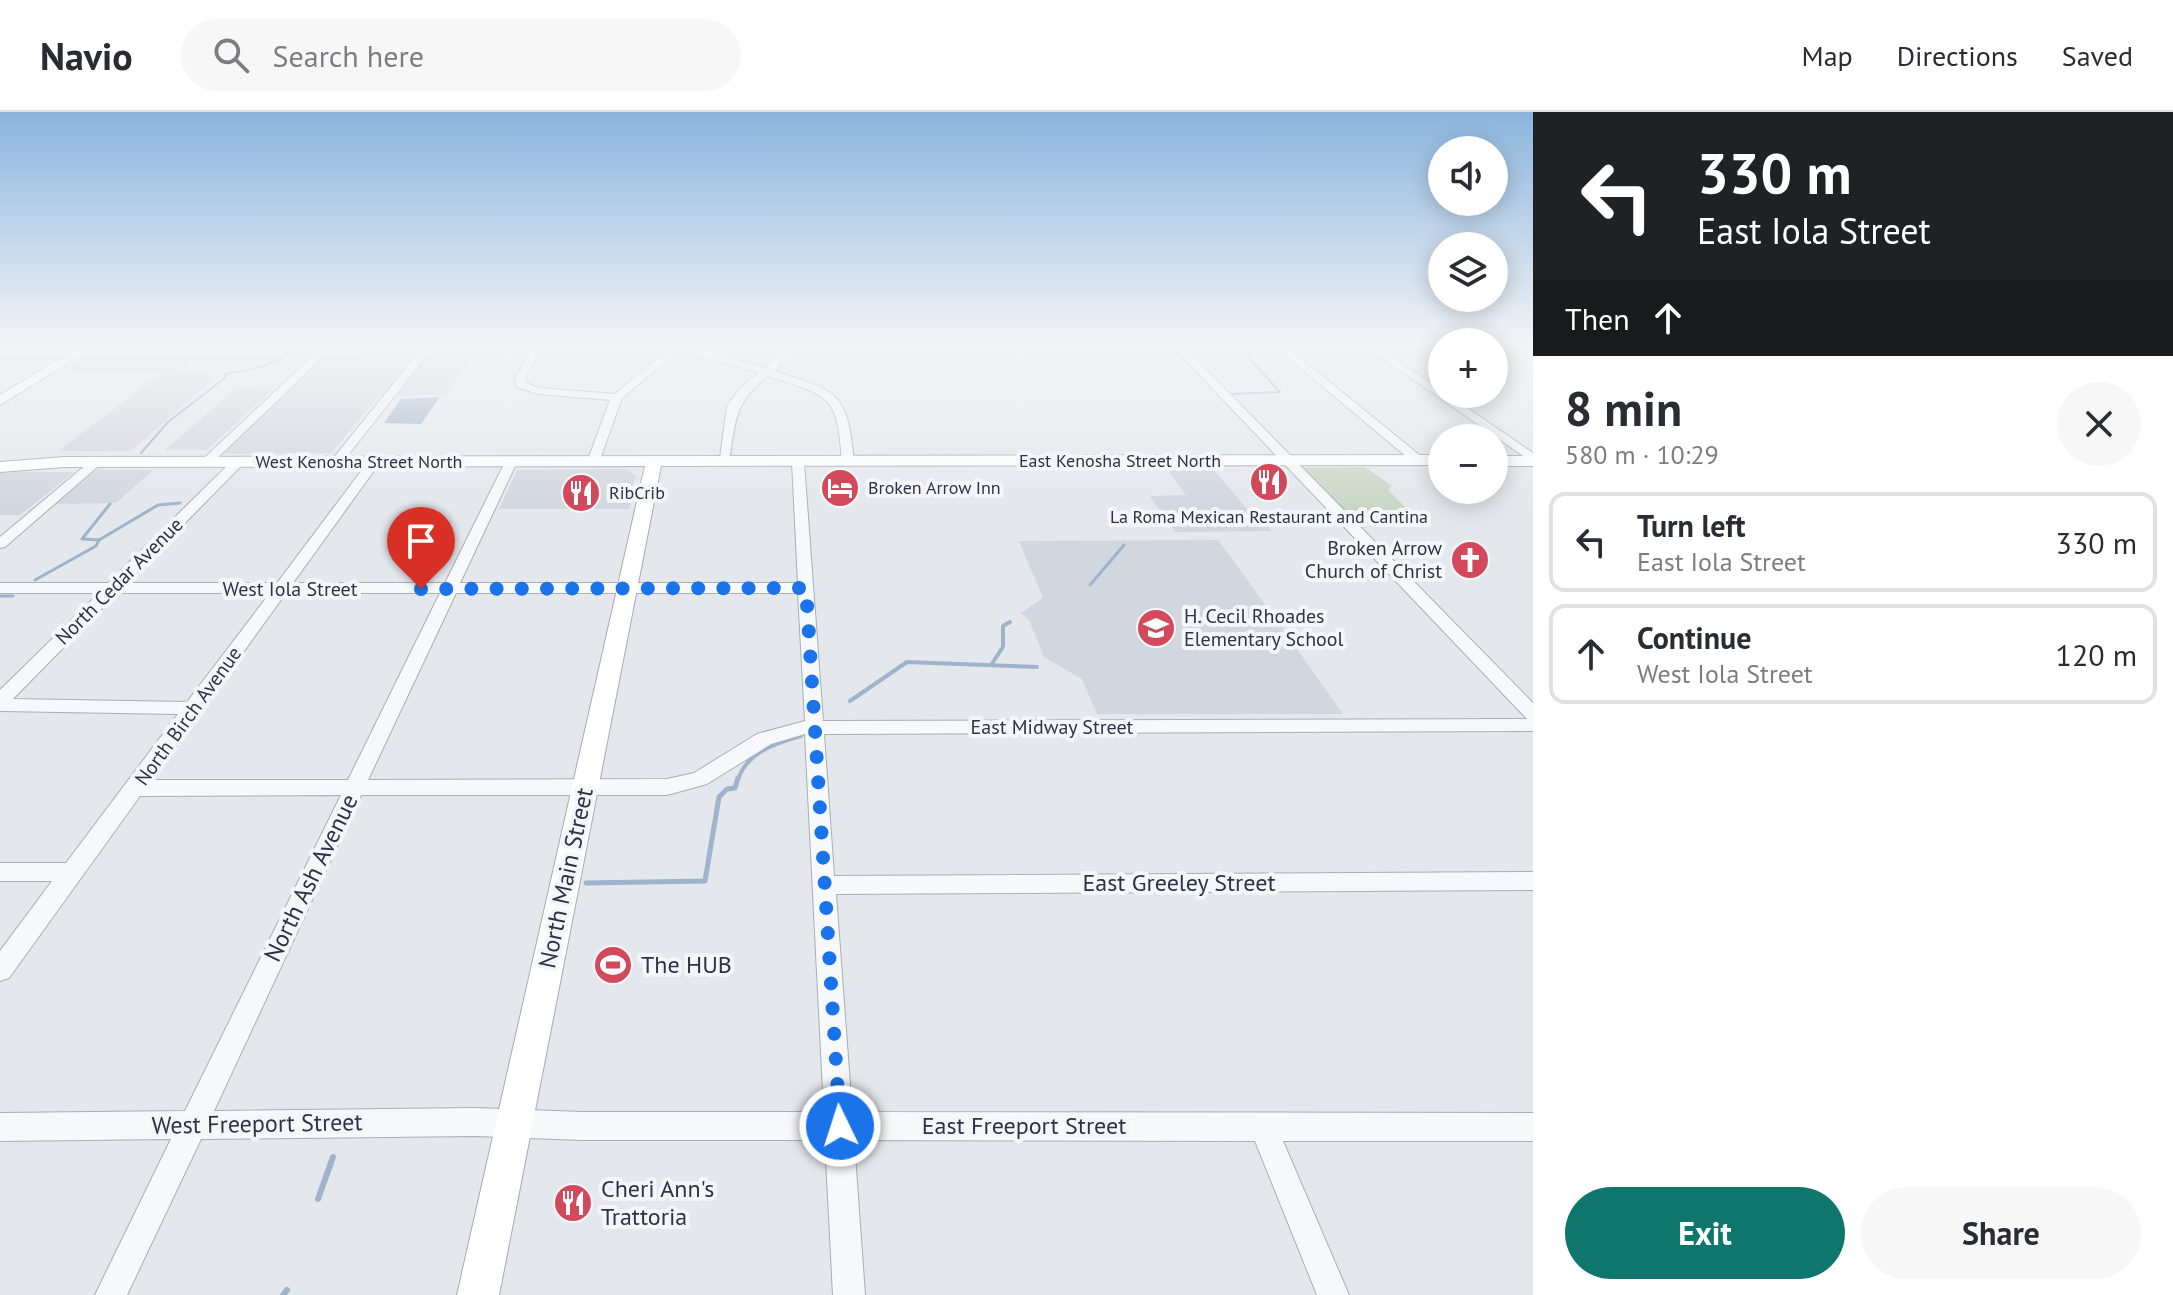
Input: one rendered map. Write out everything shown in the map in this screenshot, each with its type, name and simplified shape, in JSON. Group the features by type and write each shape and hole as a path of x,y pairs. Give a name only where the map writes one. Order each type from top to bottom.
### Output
{"main road":[{"name":"West Kenosha Street North","path":"0,457 61,457 64,462"},
{"name":"East Kenosha Street North","path":"729,462 1428,460"},
{"path":"1508,461 1533,460"},
{"name":"West Kenosha Street North","path":"0,467 48,466 64,462 654,462"},
{"path":"654,462 729,462"},
{"name":"North Main Street","path":"478,1295 654,462"}],"street":[{"path":"206,462 271,400"},
{"path":"337,461 386,400"},
{"path":"593,462 616,400"},
{"path":"729,462 729,413 738,400"},
{"path":"834,400 842,415 848,461"},
{"path":"1229,400 1533,714"},
{"path":"1345,400 1418,460"},
{"path":"1448,400 1533,460"},
{"name":"North Birch Avenue","path":"0,970 375,461"},
{"path":"0,544 97,462"},
{"name":"North Cedar Avenue","path":"0,703 238,462"},
{"name":"North Ash Avenue","path":"111,1295 511,462"},
{"path":"798,462 849,1295"},
{"name":"West Iola Street","path":"0,588 806,588"},
{"path":"0,703 194,708"},
{"name":"East Midway Street","path":"134,788 585,788 684,784 713,773 773,734 814,729 1533,725"},
{"path":"0,872 73,872"},
{"name":"East Greeley Street","path":"826,885 1533,881"},
{"name":"West Freeport Street","path":"0,1127 514,1123"},
{"name":"East Freeport Street","path":"514,1123 1533,1127"},
{"path":"1263,1126 1333,1295"}],"shaded area":[{"path":"126,400 189,400 131,451 58,451"},
{"path":"223,400 261,400 207,450 165,450"},
{"path":"277,400 375,400 331,453 224,454"},
{"path":"96,470 153,470 116,503 55,504"},
{"path":"517,470 630,471 636,477 629,494 632,497 629,509 499,509"},
{"path":"1168,470 1214,470 1247,509 1253,509 1272,531 1175,532 1150,496 1186,495"},
{"path":"0,472 73,473 20,515 0,515"},
{"name":"H. Cecil Rhoades Elementary School","path":"1218,540 1343,714 1097,714 1082,679 1044,657 1029,620 1021,613 1043,598 1019,541"}],"green space":[{"path":"1365,467 1392,486 1388,490 1421,523 1362,523 1366,528 1356,527 1299,468"}],"water":[{"path":"400,400 438,400 421,424 384,423"}],"waterway":[{"path":"141,453 168,422 196,400"},
{"path":"99,540 158,505 180,503"},
{"path":"99,540 82,539 110,504"},
{"path":"35,580 96,546 99,540"},
{"path":"1090,585 1124,545"},
{"path":"0,596 13,596"},
{"path":"991,665 1003,647 1003,626 1010,622"},
{"path":"850,701 907,662 1037,667"},
{"path":"738,780 748,763 763,750 801,736"},
{"path":"586,883 705,881 719,797 727,789 735,788 738,778"},
{"path":"318,1199 333,1157"},
{"path":"283,1295 287,1290"}],"place":[{"name":"La Roma Mexican Restaurant and Cantina","path":"1269,482"},
{"name":"Broken Arrow Inn","path":"840,488"},
{"name":"RibCrib","path":"581,493"},
{"name":"Broken Arrow Church of Christ","path":"1470,560"},
{"name":"H. Cecil Rhoades Elementary School","path":"1156,628"},
{"name":"The HUB","path":"613,965"},
{"name":"Cheri Ann's Trattoria","path":"573,1203"}],"route":[{"path":"421,589 806,588 840,1126"}]}
